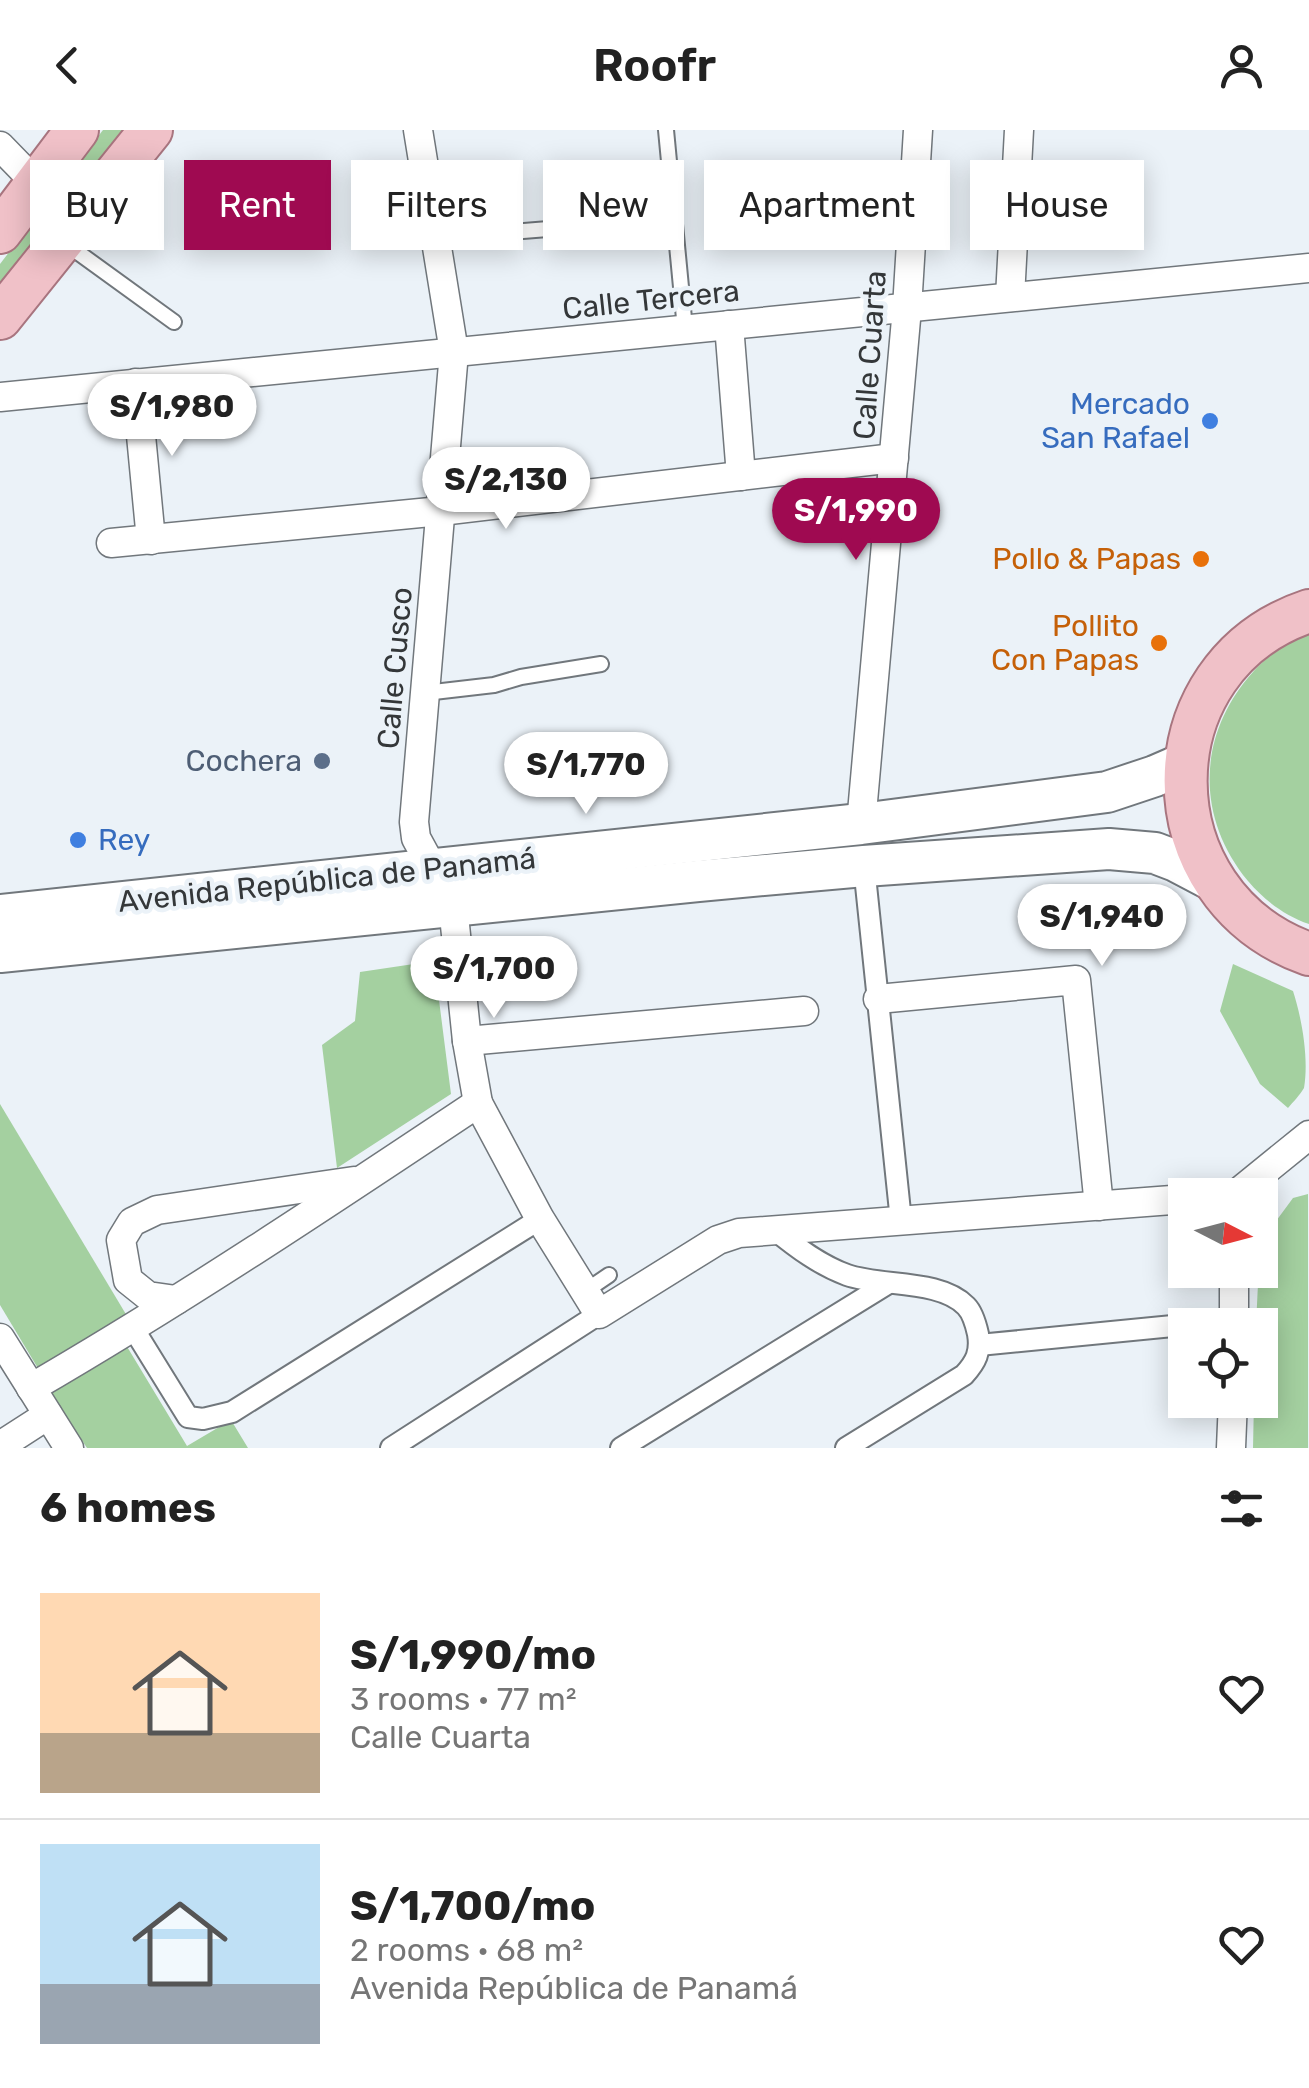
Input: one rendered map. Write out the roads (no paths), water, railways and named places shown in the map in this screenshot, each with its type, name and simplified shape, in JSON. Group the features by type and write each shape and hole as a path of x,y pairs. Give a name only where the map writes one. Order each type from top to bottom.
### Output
{"main road":[{"path":"54,160 77,130"},
{"path":"127,160 151,130"},
{"path":"0,232 30,191"},
{"path":"0,318 55,250"},
{"path":"1302,959 1259,930 1234,908 1214,882 1199,854 1185,794 1186,763 1196,718 1218,677 1249,643 1287,618 1309,611"},
{"name":"Avenida República de Panamá","path":"0,915 861,824 1107,792 1186,763"},
{"name":"Avenida República de Panamá","path":"0,952 864,866 1121,850 1156,854 1214,882"}],"street":[{"name":"Calle Cusco","path":"418,130 423,160"},
{"name":"Calle Cuarta","path":"861,824 907,308 918,130"},
{"path":"1010,297 1019,130"},
{"path":"0,146 30,177"},
{"name":"Calle Cusco","path":"438,250 454,352 414,822 416,838 454,906"},
{"name":"Calle Tercera","path":"0,397 1309,268"},
{"path":"729,325 742,476"},
{"path":"136,383 152,540"},
{"path":"110,543 442,511 894,458"},
{"path":"864,866 901,1221"},
{"path":"454,906 467,1041 478,1103 540,1220 592,1303"},
{"path":"878,999 1076,980 1099,1206"},
{"path":"467,1041 804,1011"},
{"path":"32,1388 133,1328 478,1103"},
{"path":"1255,1178 1309,1135"},
{"path":"176,1300 148,1296 128,1280 120,1240 132,1222 157,1210 364,1180"},
{"path":"391,1448 592,1303 739,1233 1168,1200"},
{"path":"133,1328 188,1417 203,1419 232,1412 540,1220"},
{"path":"775,1230 809,1256 848,1275 946,1293 966,1306 976,1326 980,1344 976,1362 964,1376 846,1448"},
{"path":"621,1448 887,1284"},
{"path":"980,1344 1168,1328"},
{"path":"0,1338 68,1448"},
{"path":"0,1446 48,1415"},
{"path":"1231,1448 1232,1418"}],"lane":[{"path":"666,130 685,330"},
{"path":"74,250 174,322"},
{"path":"426,693 494,685 600,664"},
{"path":"592,1303 609,1276"}],"place":[{"name":"Mercado San Rafael","path":"1210,421"},
{"name":"Pollo & Papas","path":"1201,559"},
{"name":"Pollito Con Papas","path":"1159,643"},
{"name":"Cochera","path":"322,761"},
{"name":"Rey","path":"78,840"}]}
